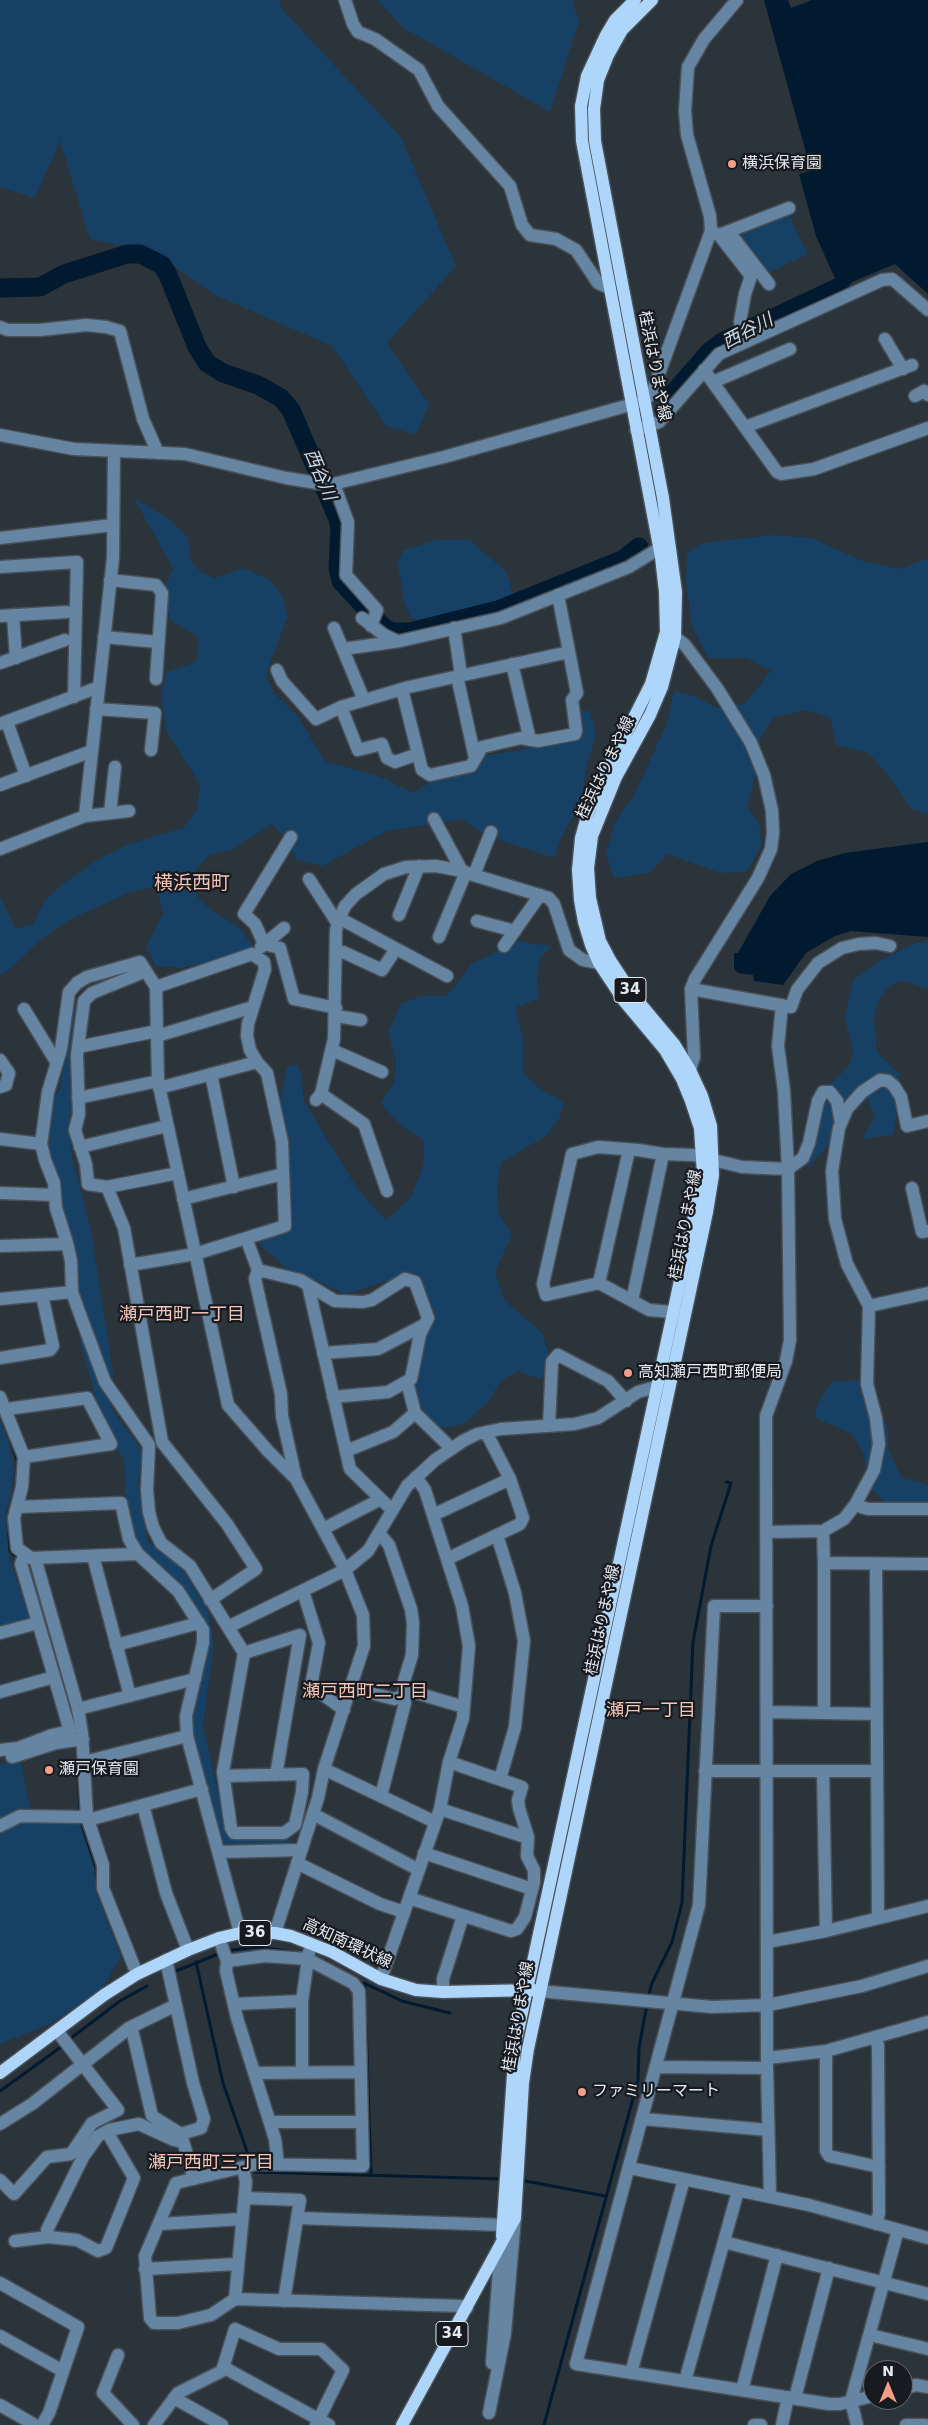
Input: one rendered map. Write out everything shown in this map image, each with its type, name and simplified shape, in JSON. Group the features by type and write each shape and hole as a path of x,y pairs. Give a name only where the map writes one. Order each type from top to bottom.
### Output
{"main road":[{"name":"桂浜はりまや線","path":"635,0 615,20 596,53 587,76 581,106 582,141 630,404 676,592 675,637 662,687 650,715 616,777 592,836 588,868 590,898 605,962 624,1001 665,1050 682,1079 709,1158"},
{"name":"桂浜はりまや線","path":"501,2241 512,2180 533,1990 657,1387 707,1212 711,1126 702,1096 690,1070 674,1044 591,945 580,900 578,870 581,838 588,813 651,684 666,632 664,545 649,426 595,141 594,109 598,80 615,42 622,30 652,0"},
{"name":"桂浜はりまや線","path":"533,1990 671,1382 679,1313"},
{"name":"高知南環状線","path":"0,2073 104,1995 137,1974 188,1950 240,1932 275,1932 314,1943 381,1979 416,1990 443,1992 533,1990"},
{"name":"桂浜はりまや線","path":"402,2425 515,2218 512,2180"}],"street":[{"path":"345,0 353,24 358,32 375,39 419,70 438,106 510,186 516,198 522,225 530,235 556,239 576,250 598,283 609,288"},
{"path":"737,0 704,39 688,67 685,111 687,135 710,216 751,276 744,294 740,322 747,340"},
{"path":"0,435 48,445 114,451 186,454 286,478 334,484 444,457 644,400 652,393 720,233 789,208"},
{"path":"720,233 769,284"},
{"path":"636,430 659,422 719,354 887,279 897,283 928,310"},
{"path":"0,327 8,330 40,330 86,326 106,327 120,331 143,419 158,453"},
{"path":"745,428 908,367 885,339"},
{"path":"713,382 790,349"},
{"path":"704,370 777,472 781,474 814,469 928,428"},
{"path":"915,396 924,391 928,395"},
{"path":"85,816 110,580 114,451"},
{"path":"334,484 348,522 346,575 377,610 367,622 397,641"},
{"path":"0,538 113,525"},
{"path":"343,649 397,641 500,618 628,567 664,545"},
{"path":"0,567 77,562 74,697"},
{"path":"110,580 156,585 162,594 156,679"},
{"path":"402,689 422,770 430,775 471,766 482,747 521,738 538,741 571,735 576,730 572,700 577,693 558,595"},
{"path":"16,658 6,616 67,612"},
{"path":"334,628 364,700"},
{"path":"454,628 459,676 475,758"},
{"path":"104,636 158,642"},
{"path":"675,637 685,645 717,688 751,743 764,776 772,811 773,833 771,849 758,878 695,979 691,989 694,1057 690,1070"},
{"path":"0,664 65,640"},
{"path":"277,670 282,681 316,719 341,708 402,689 569,652"},
{"path":"512,664 530,740"},
{"path":"26,776 4,723 99,687"},
{"path":"341,708 358,750 382,744 387,758 395,762 418,754"},
{"path":"96,709 155,714 151,750"},
{"path":"0,785 92,751"},
{"path":"110,813 115,767"},
{"path":"0,849 85,816 129,811"},
{"path":"434,819 467,873"},
{"path":"439,938 467,873 491,832"},
{"path":"264,944 255,924 244,914 291,837"},
{"path":"387,1190 364,1124 318,1097 332,1050 336,1012 339,921 345,906 356,894 384,874 419,866 436,866 467,873 548,898 554,904 569,950 583,960 605,962"},
{"path":"399,915 419,866"},
{"path":"309,880 339,921 447,976"},
{"path":"504,946 540,895"},
{"path":"477,921 515,931"},
{"path":"255,956 264,944 284,928"},
{"path":"691,989 782,1006 791,1006 797,990 818,963 842,948 876,943 890,946"},
{"path":"264,944 280,948 294,1000 362,1020"},
{"path":"343,952 382,970 396,949"},
{"path":"130,1265 195,1254 284,1226 282,1142 267,1073 257,1062 250,1050 247,1036 248,1024 265,969 264,962 252,954 156,987"},
{"path":"224,1776 303,1774 302,1792 295,1825 284,1833 234,1833 224,1776 244,1652 190,1566 161,1543 153,1527 147,1490 149,1445 104,1382 72,1292 71,1261 56,1208 54,1183 41,1144 48,1092 61,1049 67,998 77,983 87,977 140,962 156,987 158,1084 228,1405 268,1451 296,1479"},
{"path":"146,971 87,996 83,1006 78,1047 79,1114 75,1130 86,1164 88,1184 107,1187 178,1173"},
{"path":"770,2196 767,2063 768,1712 766,1416 786,1361 790,1340 788,1169 784,1092 778,1046 782,1006"},
{"path":"78,1047 157,1033 253,1007"},
{"path":"24,1009 57,1063"},
{"path":"332,1050 382,1072"},
{"path":"0,1060 9,1073 6,1085 0,1087"},
{"path":"78,1098 211,1074 257,1062"},
{"path":"211,1074 234,1187"},
{"path":"766,1532 823,1531 844,1519 855,1505 874,1470 879,1444 876,1418 867,1384 869,1306 847,1264 835,1219 832,1171 841,1122 847,1109 862,1092 880,1080 888,1081 894,1086 901,1097 907,1126 928,1121"},
{"path":"679,1313 649,1310 599,1283 546,1295 543,1284 572,1154 598,1148 629,1150 709,1158 742,1167 788,1169 803,1158 809,1143 818,1101 823,1092 830,1092 837,1101 841,1122"},
{"path":"80,1147 168,1126"},
{"path":"0,1138 41,1144"},
{"path":"599,1283 629,1150"},
{"path":"632,1301 663,1154"},
{"path":"183,1200 283,1174"},
{"path":"107,1187 124,1228 162,1442 227,1524 256,1569 210,1600"},
{"path":"912,1188 922,1232 928,1231"},
{"path":"0,1193 55,1195"},
{"path":"246,1238 258,1270 255,1279 281,1394 282,1416 296,1479 345,1570 363,1615 365,1632 364,1646 352,1688 324,1768 313,1814 275,1932"},
{"path":"0,1246 67,1244"},
{"path":"258,1270 300,1280 336,1302 372,1300 405,1279 415,1282 428,1318 424,1325 411,1379 388,1392 333,1397"},
{"path":"308,1285 350,1469 379,1500 392,1510"},
{"path":"0,1299 72,1292"},
{"path":"869,1306 928,1293"},
{"path":"0,1358 50,1350 54,1346 42,1295"},
{"path":"323,1353 378,1349 424,1325"},
{"path":"548,1426 552,1362 558,1355 608,1381 626,1401"},
{"path":"407,1382 415,1413 451,1448"},
{"path":"228,1627 345,1570 368,1550 407,1486 451,1448 486,1432 575,1424 598,1418 638,1392 671,1382"},
{"path":"0,1397 7,1409 24,1457 22,1487 14,1518 16,1546 30,1556 138,1554"},
{"path":"7,1409 87,1398 111,1444 24,1457"},
{"path":"346,1451 393,1432 415,1413"},
{"path":"447,1559 520,1524 523,1518 510,1479 486,1432"},
{"path":"149,1445 162,1442"},
{"path":"381,1979 437,1815 449,1762 463,1718 469,1646 462,1606 425,1490 416,1477"},
{"path":"433,1515 510,1479"},
{"path":"323,1529 379,1500"},
{"path":"17,1507 121,1503 129,1538 138,1554 178,1591 199,1623 205,1635 186,1716 187,1736 240,1932"},
{"path":"855,1505 868,1509 928,1509"},
{"path":"823,1531 824,1713"},
{"path":"380,1533 388,1545 410,1609 413,1624 412,1655 404,1681 405,1703 381,1796"},
{"path":"497,1535 515,1593 524,1641 515,1727 500,1779"},
{"path":"0,1750 18,1748 52,1735 70,1731 21,1564 30,1556"},
{"path":"30,1556 78,1709 83,1739 87,1819 103,1865 103,1888 137,1974"},
{"path":"93,1556 130,1696"},
{"path":"824,1563 928,1564"},
{"path":"876,1564 878,1917"},
{"path":"303,1591 319,1642 311,1686 344,1710"},
{"path":"767,1606 714,1606 699,1905 658,2067 576,2364 829,2404 863,2398"},
{"path":"0,1633 38,1623"},
{"path":"116,1645 199,1623"},
{"path":"244,1652 300,1635 276,1775"},
{"path":"0,1692 54,1676"},
{"path":"78,1709 195,1680"},
{"path":"352,1688 394,1699 413,1692 464,1707"},
{"path":"768,1712 876,1714"},
{"path":"84,1762 187,1736"},
{"path":"0,1759 20,1756 56,1744 83,1739"},
{"path":"409,1898 511,1932 517,1929 525,1916 532,1889 534,1870 527,1856 528,1838 519,1808 518,1800 522,1787 449,1762"},
{"path":"324,1768 381,1796 437,1815 528,1838"},
{"path":"705,1771 876,1771"},
{"path":"823,1771 826,1931"},
{"path":"0,1826 20,1816 87,1819 202,1789"},
{"path":"144,1805 166,1893 188,1950"},
{"path":"313,1814 419,1870"},
{"path":"218,1852 301,1850"},
{"path":"424,1853 532,1889"},
{"path":"297,1863 380,1904 404,1912"},
{"path":"767,1942 826,1931 928,1906"},
{"path":"443,1992 443,1979 463,1916"},
{"path":"219,1938 227,1961 226,1971 234,2004 275,2139 278,2164"},
{"path":"302,2071 302,2001 307,1959 314,1943"},
{"path":"227,1961 265,1956 307,1959 353,1983 359,1991 363,2166 256,2164 176,2183 146,2256 145,2270 150,2318 154,2323 178,2322 211,2315 235,2299 461,2306 467,2308"},
{"path":"48,2237 47,2230 82,2157 98,2136 109,2130 129,2124 139,2124 174,2140 201,2128 204,2119 193,2083 166,1960"},
{"path":"533,1990 712,2007 768,2005 862,1986 928,1966"},
{"path":"234,2004 302,2001"},
{"path":"0,2124 32,2104 129,2028 176,2005"},
{"path":"658,2067 767,2063 826,2051 928,2022"},
{"path":"129,2028 133,2034 152,2116 182,2138 194,2178"},
{"path":"0,2180 14,2194 47,2157 71,2154 92,2123 118,2110 57,2031"},
{"path":"874,2037 878,2045 879,2213 876,2224"},
{"path":"826,2051 826,2151 829,2156 879,2167"},
{"path":"255,2073 302,2071 361,2072"},
{"path":"643,2119 768,2130"},
{"path":"270,2122 362,2122"},
{"path":"15,2241 48,2237 77,2240 98,2252 106,2248 134,2178 110,2137 109,2130"},
{"path":"235,2299 246,2182 242,2168"},
{"path":"630,2168 770,2196 928,2238"},
{"path":"631,2373 684,2179"},
{"path":"685,2381 738,2190"},
{"path":"245,2198 300,2200 284,2301"},
{"path":"297,2218 503,2225"},
{"path":"488,2419 505,2333 515,2218"},
{"path":"160,2224 242,2219"},
{"path":"857,2425 851,2401 898,2230"},
{"path":"488,2419 501,2241"},
{"path":"724,2242 928,2294"},
{"path":"742,2390 777,2255"},
{"path":"145,2270 237,2264"},
{"path":"782,2425 792,2398 829,2268"},
{"path":"481,2281 498,2287"},
{"path":"0,2283 78,2327 49,2413 42,2425"},
{"path":"154,2425 178,2393 222,2371 223,2367 234,2329 279,2349 321,2349 343,2370 321,2423 223,2367"},
{"path":"870,2334 928,2349"},
{"path":"0,2336 63,2372"},
{"path":"118,2355 103,2393 133,2425"},
{"path":"913,2386 928,2387"},
{"path":"174,2398 222,2425"},
{"path":"0,2405 35,2425"},
{"path":"754,2425 761,2425"},
{"path":"906,2425 925,2425"}],"shaded area":[{"path":"0,0 279,0 282,9 401,137 456,266 387,343 429,405 416,435 386,426 332,346 215,295 155,253 90,239 60,141 35,198 0,187"},
{"path":"377,0 572,0 579,21 550,112 404,28"},
{"path":"764,0 788,0 791,8 812,0 928,0 928,294 895,264 852,282 842,294 816,236 799,174 811,171"},
{"path":"789,215 808,254 766,274 738,236"},
{"path":"133,497 170,520 188,538 190,559 201,572 215,578 243,568 270,580 281,594 288,616 266,674 274,693 297,715 325,761 381,777 413,793 453,768 478,757 574,741 577,710 590,711 596,734 587,765 580,804 562,836 554,858 488,836 462,819 387,831 322,866 295,859 290,843 272,824 233,849 209,855 189,877 200,900 214,912 240,928 254,948 226,958 181,968 155,966 146,946 163,914 156,886 128,893 67,921 38,942 9,970 0,974 0,896 16,929 33,924 43,903 61,885 97,860 129,844 183,828 197,810 200,785 166,730 161,696 166,672 196,662 199,637 170,620 163,592 173,568"},
{"path":"773,535 812,538 862,561 900,569 928,558 928,814 912,809 884,770 868,753 836,745 831,718 806,710 772,718 760,740 760,759 747,807 759,823 762,846 746,872 720,873 668,854 649,873 614,878 606,854 615,822 633,797 667,723 674,691 695,696 717,708 745,704 771,671 747,658 708,658 692,626 686,580 687,554 702,543"},
{"path":"437,540 469,540 506,571 514,597 494,610 429,623 411,618 404,603 398,564 403,550"},
{"path":"928,842 928,937 851,931 835,936 806,953 783,985 754,981 753,975 738,973 734,969 734,953 738,953 770,896 791,874 817,861 845,853"},
{"path":"512,941 552,946 540,958 537,980 539,998 515,1008 523,1038 523,1072 538,1087 564,1103 559,1119 546,1136 502,1162 497,1183 498,1213 512,1234 495,1272 504,1300 543,1334 551,1364 541,1379 517,1371 500,1382 488,1402 464,1424 444,1428 428,1420 410,1382 428,1295 407,1278 383,1282 346,1294 286,1268 259,1244 287,1229 277,1119 287,1067 297,1064 301,1073 304,1101 359,1191 386,1220 411,1198 423,1166 424,1140 403,1127 381,1104 395,1080 396,1061 388,1032 400,1004 421,996 446,996 459,982 471,964 491,955"},
{"path":"928,941 928,989 903,981 891,985 880,998 874,1017 877,1052 899,1074 899,1100 893,1135 862,1139 875,1117 867,1098 854,1104 835,1137 809,1167 802,1161 819,1104 830,1084 849,1066 853,1050 845,1019 853,980 883,959 913,944"},
{"path":"76,997 76,1079 69,1120 72,1157 91,1231 113,1372 111,1408 142,1451 138,1484 147,1541 182,1568 208,1611 214,1643 203,1726 226,1827 286,1833 293,1848 230,1850 213,1833 191,1765 191,1716 200,1650 198,1621 169,1573 136,1556 126,1514 124,1459 105,1431 81,1346 76,1287 44,1137 48,1106 60,1088"},
{"path":"860,1380 867,1397 876,1404 888,1429 888,1449 901,1477 928,1485 928,1505 910,1507 884,1501 866,1483 864,1453 852,1434 814,1417 818,1403 832,1382"},
{"path":"0,1420 9,1443 14,1468 11,1496 6,1512 8,1553 30,1619 0,1627"},
{"path":"21,1761 31,1814 0,1824 0,1764"},
{"path":"20,1818 79,1823 94,1868 96,1892 121,1957 102,1989 50,2024 0,2044 0,1827"}],"waterway":[{"name":"西谷川","path":"0,288 40,287 64,274 127,254 140,254 162,265 168,275 197,347 207,363 223,373 258,385 281,398 291,410 338,519 340,529 338,568 341,581 384,628 392,632 410,632 498,610 624,559 639,547"},
{"name":"西谷川","path":"671,396 710,351 722,342 839,287"},
{"path":"12,1443 18,1463"},
{"path":"648,1998 652,1983 672,1942 682,1903 693,1642 711,1546 731,1483 726,1482"},
{"path":"9,1533 10,1550 14,1555"},
{"path":"30,1566 74,1724"},
{"path":"78,1775 80,1813"},
{"path":"82,1824 96,1867 97,1878"},
{"path":"231,1950 259,1947 293,1952"},
{"path":"176,1971 218,1954"},
{"path":"196,1962 223,2083 251,2163"},
{"path":"364,1983 402,2001 450,2013"},
{"path":"365,1985 365,1994"},
{"path":"71,2038 120,2001 147,1986"},
{"path":"544,2425 638,2080 639,2048 647,2004"},
{"path":"366,2025 371,2174"},
{"path":"0,2091 61,2047"},
{"path":"253,2169 254,2172 504,2179"},
{"path":"520,2180 605,2196"}],"place":[{"name":"横浜保育園","path":"732,164"},
{"name":"高知瀬戸西町郵便局","path":"628,1373"},
{"name":"瀬戸保育園","path":"49,1770"},
{"name":"ファミリーマート","path":"582,2092"}],"district":[{"name":"横浜西町","path":"192,884"},
{"name":"瀬戸西町一丁目","path":"182,1315"},
{"name":"瀬戸西町二丁目","path":"365,1692"},
{"name":"瀬戸一丁目","path":"651,1711"},
{"name":"瀬戸西町三丁目","path":"211,2163"}]}
